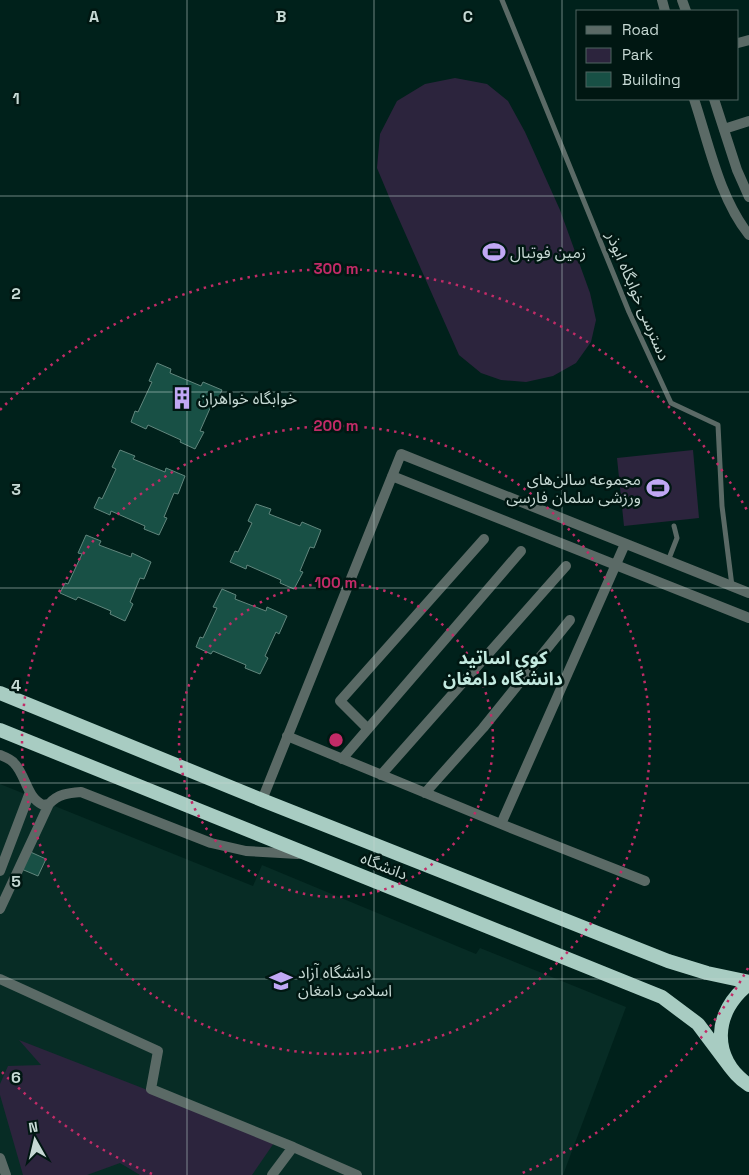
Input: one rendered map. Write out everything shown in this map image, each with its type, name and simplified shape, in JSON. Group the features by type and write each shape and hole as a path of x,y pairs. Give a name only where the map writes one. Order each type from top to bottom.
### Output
{"highway":[{"name":"دانشگاه","path":"0,693 262,800 668,961 749,983"},
{"name":"دانشگاه","path":"0,730 662,997 698,1024 746,1085"},
{"path":"731,1068 724,1054 721,1037 722,1021 729,1005 749,983"}],"street":[{"path":"694,100 722,186 736,216 749,235"},
{"path":"714,100 744,189 749,197"},
{"path":"724,129 749,120"},
{"path":"262,800 401,454 749,593"},
{"path":"392,476 749,618"},
{"path":"368,729 340,701 484,539"},
{"path":"501,824 617,566 625,544"},
{"path":"342,759 521,551"},
{"path":"381,775 566,566"},
{"path":"425,793 483,728 570,620"},
{"path":"287,736 645,881"},
{"path":"0,755 13,761 24,776 30,792 37,802 43,805 49,804"},
{"path":"0,870 30,792"},
{"path":"0,909 49,804 55,798 67,793 81,792 211,843 246,851 306,854"},
{"path":"0,979 158,1051 151,1089 357,1175"},
{"path":"272,1175 292,1147"},
{"path":"0,1158 6,1175"}],"lane":[{"name":"دسترسی خوابگاه ابوذر","path":"502,0 629,312 671,403 718,425 722,506 732,587"},
{"path":"668,561 677,538 674,526"}],"shaded area":[{"name":"دانشگاه آزاد اسلامی دامغان","path":"0,784 253,886 262,865 476,954 480,948 626,1007 563,1175 0,1175"}],"green space":[{"name":"زمین فوتبال","path":"455,78 487,84 508,101 525,132 560,210 590,293 596,320 591,342 576,363 553,376 526,382 501,380 481,373 459,355 377,168 380,134 397,101 425,84"},
{"name":"مجموعه سالن‌های ورزشی سلمان فارسی","path":"693,450 699,518 624,526 617,458"},
{"path":"19,1040 276,1140 252,1175 140,1175 120,1163 87,1175 23,1175 0,1095 0,1084 8,1066 41,1065"}],"building":[{"name":"خوابگاه خواهران","path":"157,363 171,369 170,373 201,386 203,382 222,390 214,408 211,406 200,431 204,432 195,449 180,442 181,440 148,425 146,429 131,422 135,411 138,412 152,382 149,381"},
{"path":"120,450 135,456 133,459 165,472 166,468 185,476 178,494 174,493 164,517 167,518 159,535 144,529 145,526 111,511 110,515 94,508 99,497 102,499 116,469 112,467"},
{"path":"256,504 271,509 269,514 300,526 302,522 321,530 314,548 310,547 300,571 303,572 294,589 280,583 281,580 247,565 246,569 230,562 235,551 238,552 252,523 248,521"},
{"path":"86,535 101,541 99,545 131,557 132,553 151,562 144,579 140,578 130,602 133,604 125,621 110,614 111,611 78,597 76,600 60,593 65,583 68,584 82,554 78,553"},
{"path":"222,589 236,595 235,599 266,611 267,607 287,616 279,634 276,632 265,656 268,658 260,674 245,668 246,665 213,651 211,654 196,647 200,637 203,638 217,608 213,607"},
{"path":"26,850 46,859 38,876 19,868"}],"place":[{"name":"زمین فوتبال","path":"494,252"},
{"name":"خوابگاه خواهران","path":"182,398"},
{"name":"مجموعه سالن‌های ورزشی سلمان فارسی","path":"658,488"},
{"name":"دانشگاه آزاد اسلامی دامغان","path":"281,981"}],"district":[{"name":"کوی اساتید دانشگاه دامغان","path":"503,668"}]}
